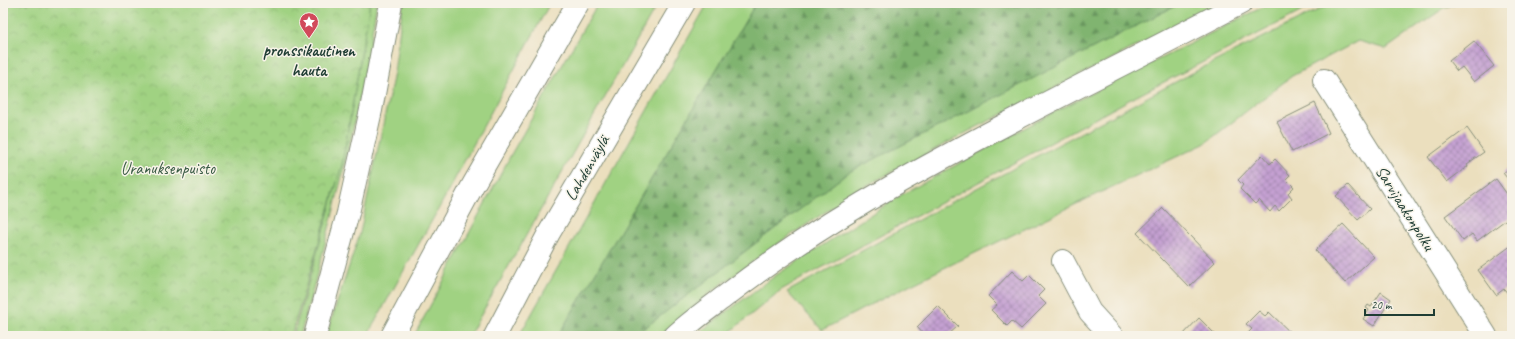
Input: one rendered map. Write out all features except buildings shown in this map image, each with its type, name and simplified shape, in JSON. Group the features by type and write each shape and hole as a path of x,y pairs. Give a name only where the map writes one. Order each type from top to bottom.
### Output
{"main road":[{"path":"315,336 350,205 371,110 391,3"},
{"path":"392,336 473,185 578,3"},
{"name":"Lahdenväylä","path":"495,336 550,233 684,3"},
{"path":"675,336 760,270 814,232 880,193 959,148 1241,3"},
{"name":"Sarvijaakonpolku","path":"1324,80 1486,336"},
{"path":"1064,261 1090,312 1112,336"}],"green space":[{"name":"Uranuksenpuisto","path":"3,3 370,3 342,165 291,336 3,336"},
{"path":"370,3 377,3 353,129 323,253 300,336 293,336 342,165"},
{"path":"403,3 550,3 439,208 367,336 326,336 360,233 394,73"},
{"path":"598,3 658,3 469,336 414,336 513,151"},
{"path":"708,3 756,3 558,336 519,336"},
{"path":"756,3 1181,3 849,172 634,336 558,336"},
{"path":"1181,3 1222,3 973,129 860,189 776,245 712,291 660,336 634,336 849,172"},
{"path":"1271,3 1318,3 1129,100 781,290 725,336 694,336 775,276 901,195 1052,113"},
{"path":"1332,3 1457,3 1444,8 1386,49 1358,41 1292,76 1204,144 911,284 822,330 787,292 975,189 1200,69"}],"place":[{"name":"pronssikautinen hauta","path":"309,39"}]}
